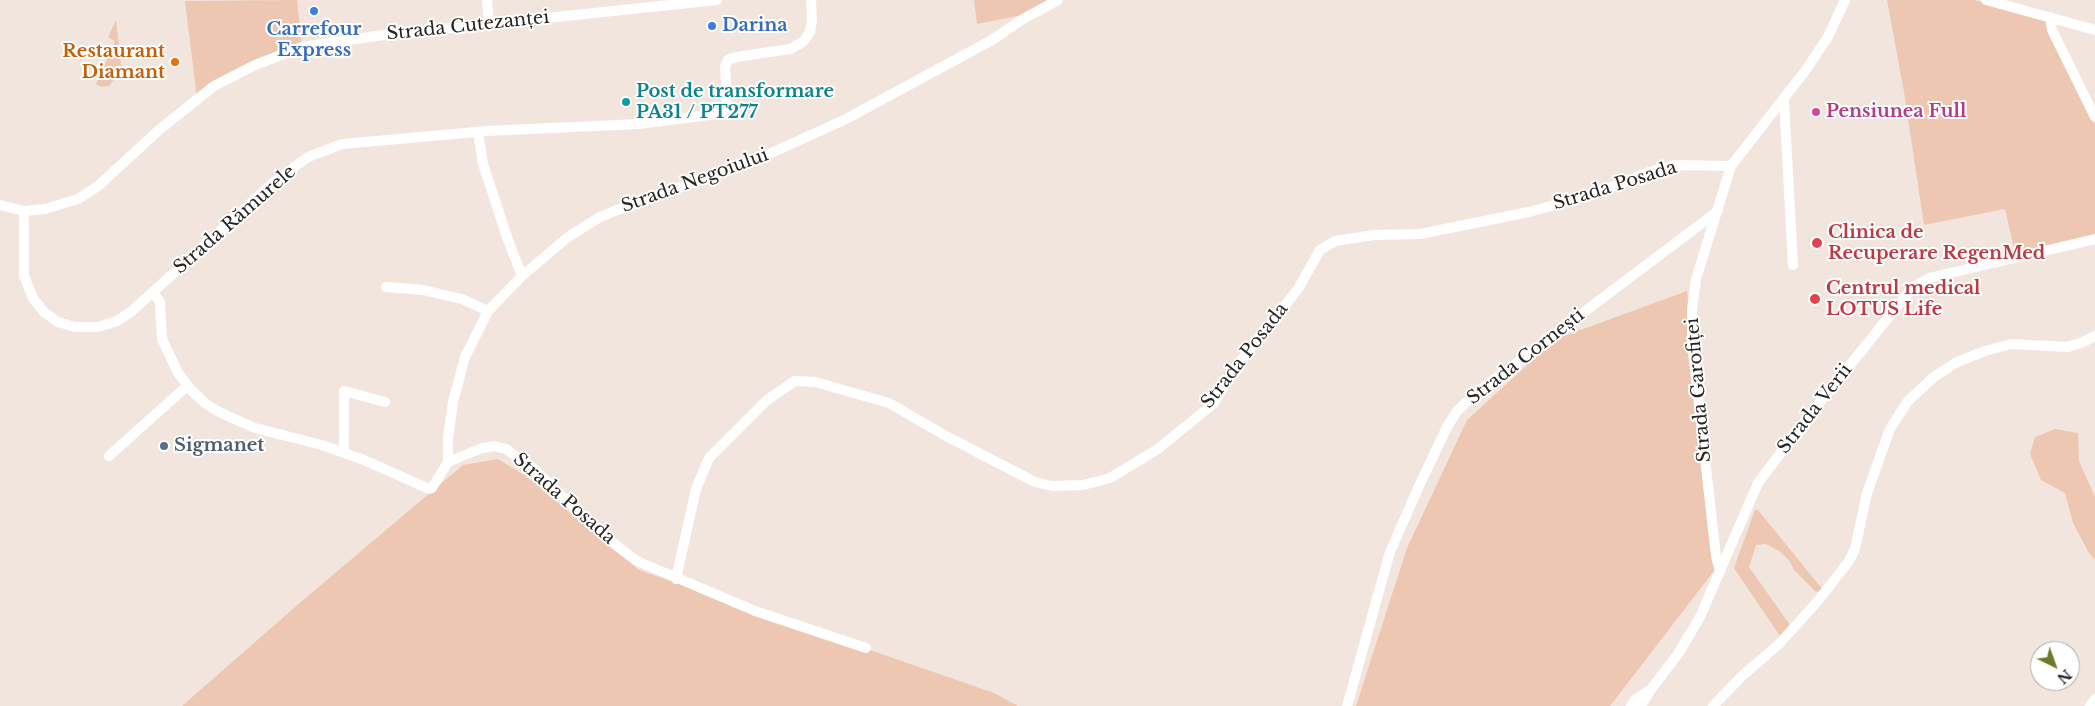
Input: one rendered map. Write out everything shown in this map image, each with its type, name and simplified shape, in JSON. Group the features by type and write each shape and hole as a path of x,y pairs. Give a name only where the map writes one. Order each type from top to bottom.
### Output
{"street":[{"path":"486,0 489,24"},
{"name":"Strada Cutezanței","path":"0,205 24,211 62,205 78,199 89,193 196,98 255,64 302,47 489,24 717,0"},
{"name":"Strada Rămurele","path":"24,211 24,276 33,298 44,312 58,322 75,327 98,327 117,321 132,311 275,181 308,157 342,144 478,132 638,124 717,114 724,111 728,103 725,67 728,60 736,57 790,49 803,42 810,32 812,21 810,0"},
{"name":"Strada Negoiului","path":"448,462 451,417 460,375 465,357 488,311 522,276 568,237 600,217 630,204 747,164 846,119 992,40 1023,19 1058,0"},
{"path":"1718,211 1731,166 1784,100 1828,37 1845,0"},
{"path":"1986,0 2095,30"},
{"path":"2050,17 2052,30 2095,117"},
{"path":"1784,100 1792,265"},
{"path":"478,132 483,164 522,276"},
{"name":"Strada Posada","path":"676,579 696,489 709,458 767,400 795,381 815,382 890,403 946,436 1035,482 1052,486 1083,485 1110,478 1158,449 1213,404 1268,324 1298,289 1320,250 1335,241 1374,235 1420,234 1529,212 1594,194 1649,172 1675,165 1731,166"},
{"name":"Strada Garofiței","path":"1718,211 1696,279 1692,310 1692,335 1716,556 1720,572"},
{"name":"Strada Cornești","path":"1347,706 1390,552 1427,469 1447,427 1457,411 1474,395 1718,211"},
{"name":"Strada Verii","path":"1641,706 1686,641 1700,617 1758,483 1804,422 1912,287 1929,278 2095,239"},
{"path":"386,287 423,290 462,299 488,311"},
{"path":"153,292 160,302 161,331 167,352 187,386 206,404 238,422 344,453 429,488 432,488 448,462"},
{"path":"1713,706 1742,676 1779,644 1817,602 1849,561 1855,549 1867,493 1884,445 1890,429 1908,401 1934,377 1957,362 1985,351 2011,344 2068,347 2095,336"},
{"path":"109,456 187,386"},
{"path":"344,453 344,391 385,402"},
{"name":"Strada Posada","path":"448,462 482,448 494,446 506,449 532,467 604,536 637,561 755,611 866,648"},
{"path":"1631,706 1636,699 1652,688"},
{"path":"2090,706 2095,699"}],"shaded area":[{"path":"297,0 302,47 197,98 185,1"},
{"path":"974,0 1050,0 1022,15 977,24"},
{"path":"1887,0 1975,0 2046,20 2095,123 2095,235 2015,253 2005,209 1924,225 1904,92"},
{"path":"116,20 121,65 119,73 109,86 101,87 96,84 115,41 108,37"},
{"path":"1687,291 1717,567 1610,706 1356,706 1407,548 1467,420 1556,339"},
{"path":"2055,429 2078,433 2079,461 2095,497 2095,560 2089,553 2073,523 2065,493 2041,480 2030,454 2035,437"},
{"path":"498,459 527,477 639,570 994,693 1018,706 182,706 302,601 463,465"},
{"path":"1755,510 1758,510 1823,590 1816,592 1794,570 1789,560 1779,551 1766,544 1756,545 1749,567 1790,625 1782,639 1734,568"}],"place":[{"name":"Carrefour Express","path":"314,11"},
{"name":"Darina","path":"712,26"},
{"name":"Restaurant Diamant","path":"175,62"},
{"name":"Post de transformare PA31 / PT277","path":"626,102"},
{"name":"Pensiunea Full","path":"1816,112"},
{"name":"Clinica de Recuperare RegenMed","path":"1817,243"},
{"name":"Centrul medical LOTUS Life","path":"1815,299"},
{"name":"Sigmanet","path":"164,446"}]}
